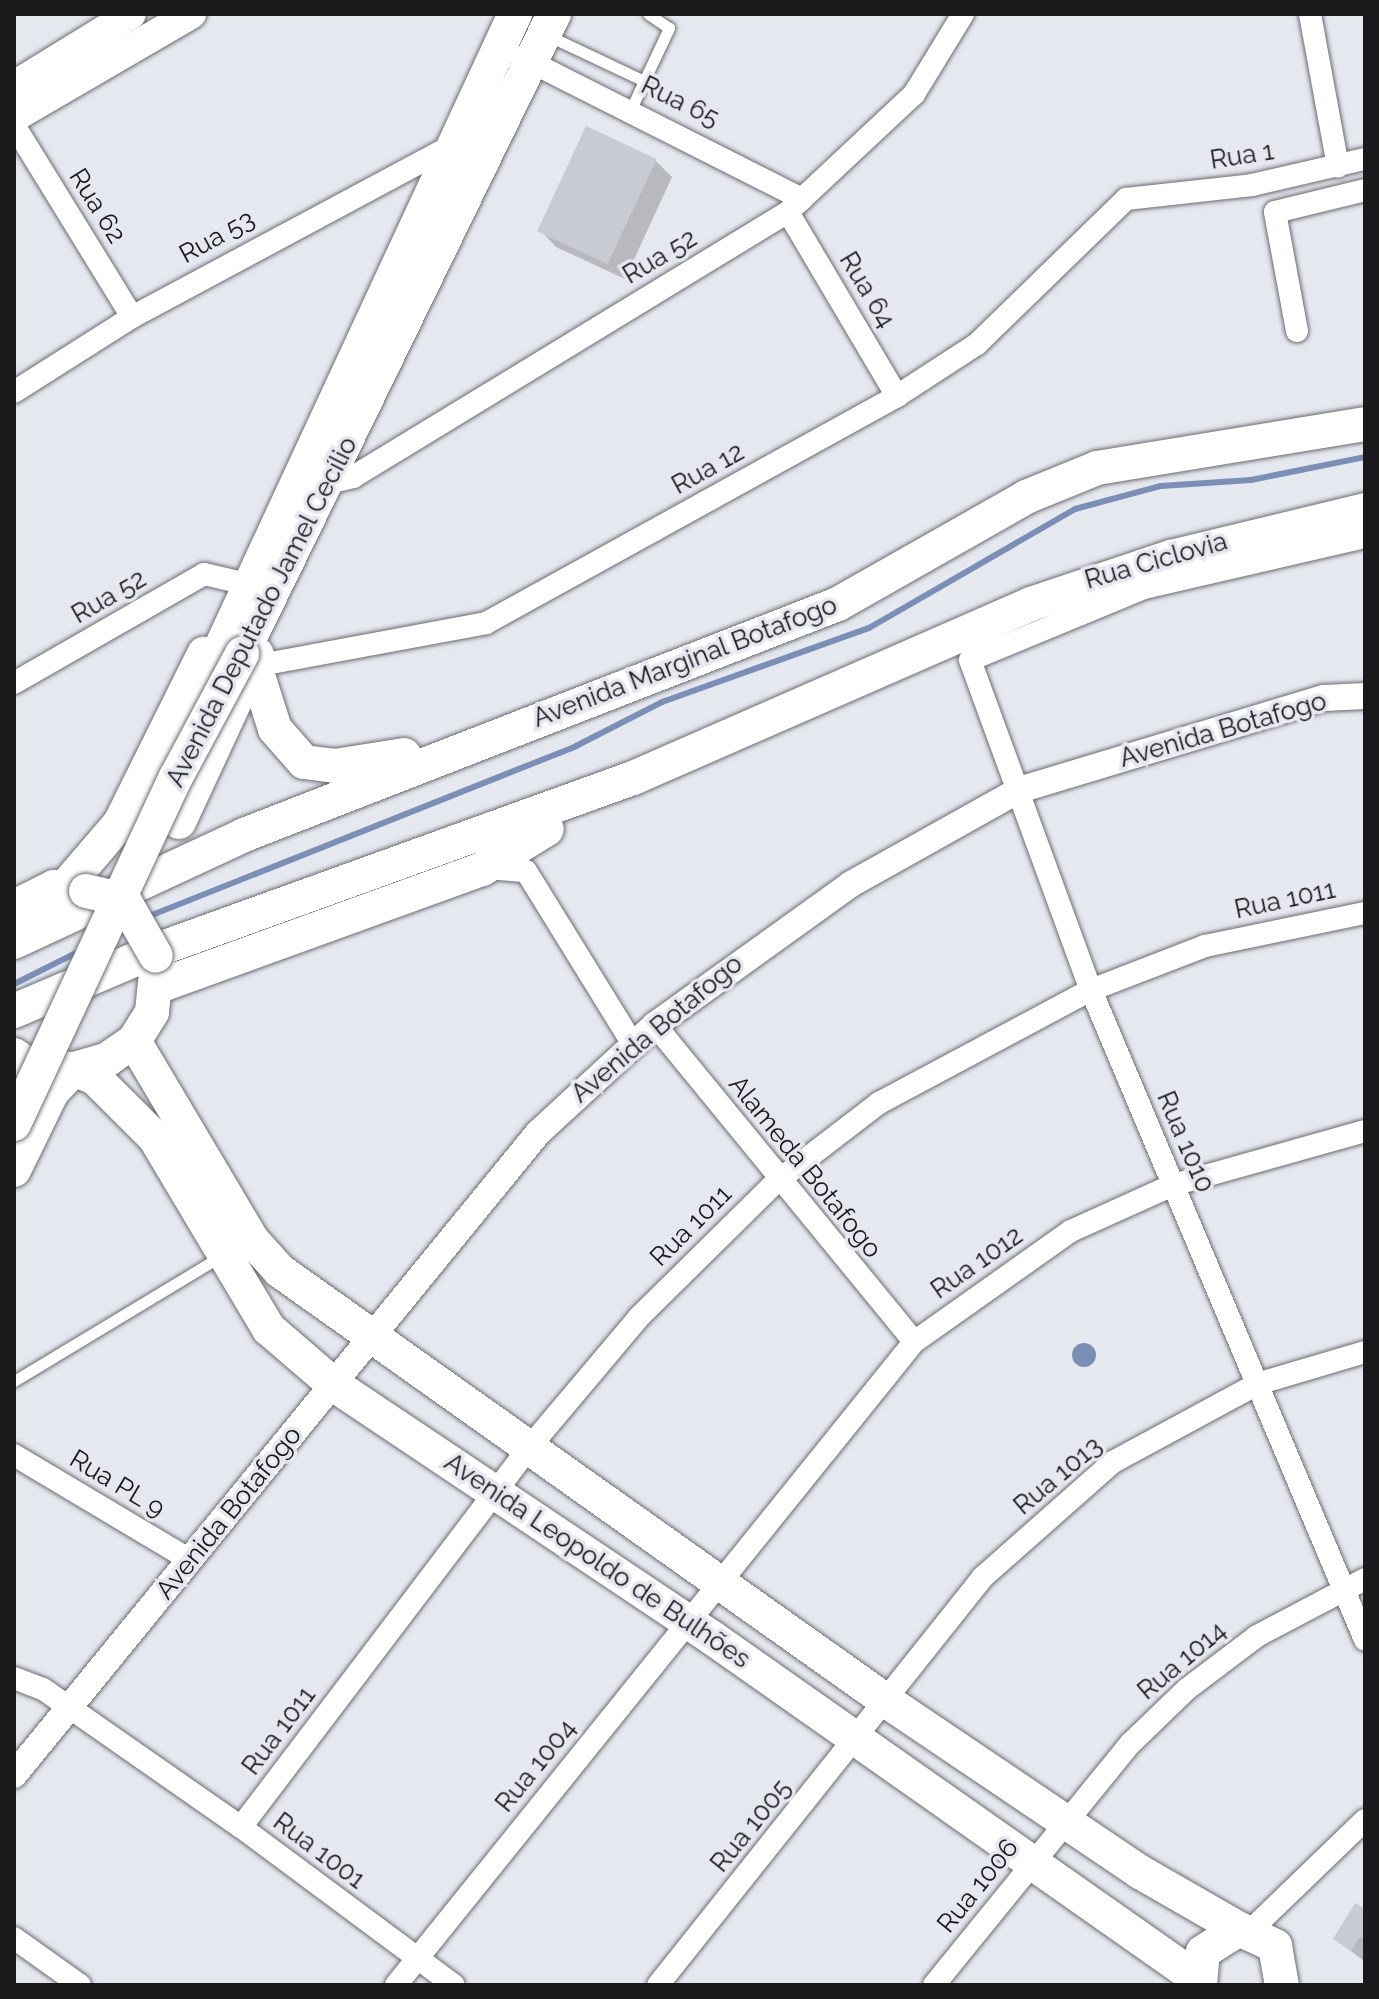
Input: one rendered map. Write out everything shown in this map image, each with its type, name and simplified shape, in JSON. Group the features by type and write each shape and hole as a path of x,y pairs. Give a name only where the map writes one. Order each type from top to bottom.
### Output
{"main road":[{"path":"14,86 131,14"},
{"path":"14,117 191,14"},
{"name":"Avenida Deputado Jamel Cecílio","path":"14,1088 515,14"},
{"name":"Avenida Deputado Jamel Cecílio","path":"14,1124 176,777 248,660 266,615 543,37"},
{"name":"Avenida Marginal Botafogo","path":"14,942 205,851 471,744 838,604 1026,497 1097,468 1365,424"},
{"path":"14,1011 162,948 633,778 1031,604 1171,557 1365,510"},
{"path":"76,888 120,823 234,581 267,540"},
{"path":"248,660 275,729 304,762 335,766 471,744"},
{"path":"137,913 248,660"},
{"path":"158,971 482,869 633,778"},
{"path":"14,907 76,888 124,900 137,913 158,971 134,1041 74,1069 52,1092 14,1170"},
{"name":"Avenida Leopoldo de Bulhões","path":"134,1041 252,1240 369,1338 885,1700 1067,1824 1266,1951 1311,1985"},
{"path":"14,1055 31,1066 74,1069"},
{"name":"Avenida Leopoldo de Bulhões","path":"74,1069 127,1103 225,1254 269,1329 333,1384 687,1621 1200,1983"},
{"path":"1200,1983 1203,1952 1266,1951"}],"street":[{"name":"Rua 52","path":"332,482 353,477 795,205 914,94 963,14"},
{"path":"1310,14 1338,166"},
{"name":"Rua 65","path":"499,48 543,37 631,109 795,205"},
{"name":"Rua 62","path":"14,125 132,317"},
{"name":"Rua 53","path":"14,392 132,317 454,144"},
{"name":"Rua 1","path":"1126,199 1252,185 1365,159"},
{"path":"1297,331 1275,212 1365,190"},
{"name":"Rua 12","path":"248,660 486,623 897,396 977,344 1126,199"},
{"name":"Rua 64","path":"795,205 897,396"},
{"name":"Rua Ciclovia","path":"970,660 1144,588 1365,537"},
{"name":"Rua 52","path":"14,683 204,574 234,581"},
{"name":"Rua 1010","path":"970,660 1091,990 1365,1640"},
{"name":"Avenida Botafogo","path":"14,1775 538,1133 655,1025 851,884 1019,790 1324,698 1365,696"},
{"path":"482,869 526,871 633,1044"},
{"name":"Rua 1011","path":"241,1827 528,1449 639,1317 776,1182 879,1103 1091,990 1205,946 1365,913"},
{"name":"Alameda Botafogo","path":"655,1025 776,1182 914,1342"},
{"name":"Rua 1012","path":"720,1584 914,1342 1071,1231 1173,1185 1365,1131"},
{"name":"Rua 1013","path":"885,1700 983,1577 1113,1462 1257,1384 1365,1352"},
{"name":"Rua PL 9","path":"14,1455 190,1560"},
{"name":"Rua 1014","path":"1067,1824 1130,1744 1187,1689 1257,1636 1343,1587 1365,1579"},
{"name":"Rua 1004","path":"396,1985 687,1621 720,1584"},
{"name":"Rua 1001","path":"14,1678 241,1827 454,1985"},
{"name":"Rua 1005","path":"658,1985 857,1740 885,1700"},
{"path":"1266,1951 1292,1890 1365,1820"},
{"name":"Rua 1006","path":"934,1985 1067,1824"},
{"path":"14,1938 80,1985"}],"lane":[{"path":"631,109 669,28 648,14"},
{"path":"543,37 644,81"},
{"path":"14,1381 225,1254"}],"water":[{"path":"1084,1343 1092,1347 1096,1355 1092,1363 1084,1367 1076,1363 1072,1355 1076,1347"}],"building":[{"path":"586,126 657,159 608,264 537,231"},
{"path":"1355,1903 1365,1909 1365,1940 1360,1937 1351,1951 1333,1939"}],"waterway":[{"path":"147,917 576,746 662,702 869,628 1075,509 1161,486 1251,480 1365,457"},
{"path":"14,984 80,951"}]}
